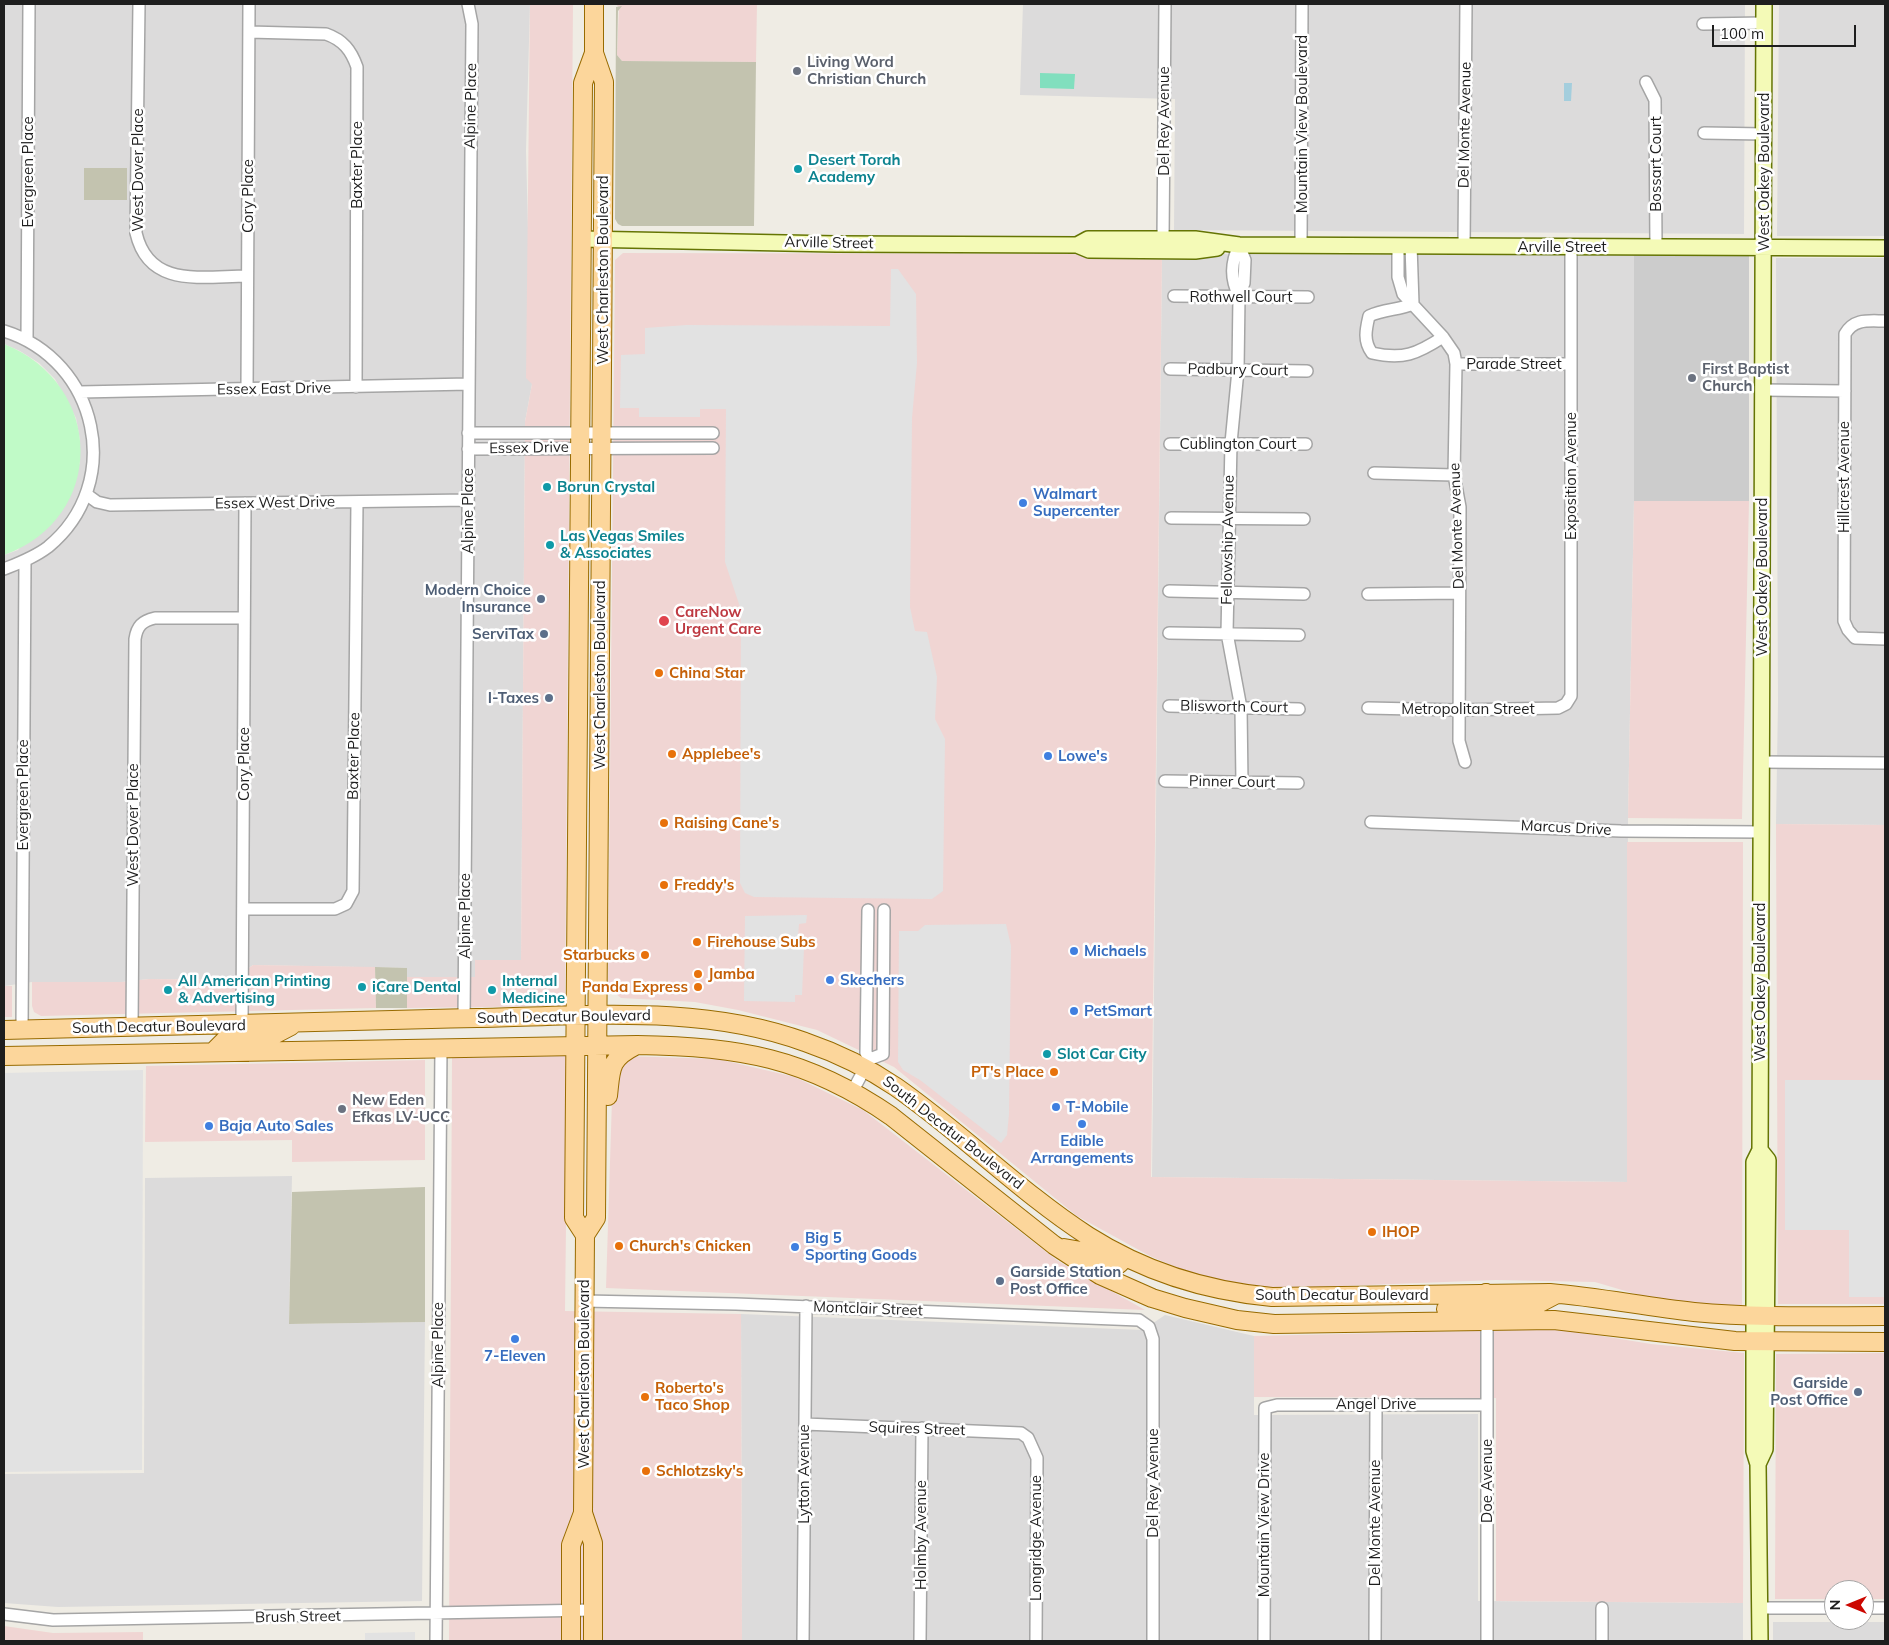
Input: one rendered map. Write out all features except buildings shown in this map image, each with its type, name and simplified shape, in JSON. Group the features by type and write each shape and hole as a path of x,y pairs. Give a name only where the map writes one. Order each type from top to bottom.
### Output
{"main road":[{"name":"West Charleston Boulevard","path":"585,1235 574,1218 575,1016 578,624 603,239 604,82 594,53 594,4"},
{"name":"West Oakey Boulevard","path":"1760,1641 1758,1464 1754,1451 1760,1316 1754,1162 1760,1150 1764,4"},
{"name":"West Charleston Boulevard","path":"571,1641 572,1545 583,1513 585,1235 596,1218 598,1121 600,723 591,440 581,239 583,83 594,53"},
{"name":"Arville Street","path":"581,239 1077,245 1089,250 1163,239 1195,239 1239,245 1885,248"},
{"path":"1163,239 1173,250"},
{"name":"Arville Street","path":"1114,245 1195,251 1239,245"},
{"path":"578,624 590,712 594,721 600,723"},
{"path":"578,742 585,747 589,756 589,771 599,812"},
{"name":"South Decatur Boulevard","path":"4,1030 575,1016 702,1018 733,1022 788,1036 867,1064 1079,1230 1126,1257 1197,1284 1252,1295 1292,1298 1486,1293 1558,1294 1620,1300 1692,1312 1760,1316 1885,1316"},
{"path":"247,1052 254,1040 270,1037 297,1023"},
{"path":"214,1052 226,1039 242,1038 242,1024"},
{"path":"598,1121 608,1096 613,1062 618,1055 637,1045"},
{"name":"South Decatur Boulevard","path":"4,1056 637,1045 704,1047 751,1054 807,1071 852,1092 891,1116 1056,1246 1100,1275 1128,1288 1185,1308 1219,1316 1294,1325 1487,1320 1571,1321 1696,1338 1760,1342 1885,1342"},
{"path":"1056,1246 1088,1252 1112,1266 1119,1264 1126,1257"},
{"path":"1413,1322 1445,1309 1478,1306 1483,1304 1486,1293"},
{"path":"1487,1320 1492,1308 1534,1306 1558,1294"},
{"name":"West Charleston Boulevard","path":"583,1513 593,1543 593,1641"}],"street":[{"name":"Evergreen Place","path":"27,340 30,4"},
{"name":"West Dover Place","path":"139,4 136,233 139,245 150,263 169,274 182,276 247,276"},
{"name":"Cory Place","path":"247,389 249,4"},
{"name":"Alpine Place","path":"464,1018 472,24 468,4"},
{"name":"Del Rey Avenue","path":"1163,239 1165,4"},
{"name":"Mountain View Boulevard","path":"1301,245 1302,4"},
{"name":"Del Monte Avenue","path":"1464,246 1466,4"},
{"path":"1703,24 1764,22"},
{"name":"Baxter Place","path":"249,32 326,34 336,37 348,48 357,67 356,387"},
{"name":"Bossart Court","path":"1646,82 1655,100 1656,247"},
{"path":"1704,133 1764,134"},
{"name":"Fellowship Avenue","path":"1239,245 1232,260 1232,283 1239,296 1238,370 1231,444 1228,518 1227,633 1241,708 1242,783"},
{"name":"Del Monte Avenue","path":"1404,245 1400,286 1403,294 1443,337 1454,353 1456,364 1454,475 1460,507 1459,741 1465,762"},
{"name":"Exposition Avenue","path":"1566,704 1570,696 1571,247"},
{"name":"Rothwell Court","path":"1174,296 1308,297"},
{"path":"1414,304 1401,309 1378,312 1369,316 1366,328 1366,346 1372,353 1384,356 1408,356 1419,352 1443,337"},
{"name":"Hillcrest Avenue","path":"1885,321 1858,321 1850,325 1845,334 1844,621 1848,630 1855,638 1885,639"},
{"path":"4,331 27,340 54,359 66,371 80,392 90,420 94,448 91,478 86,494 66,528 48,547 25,561 4,569"},
{"name":"Parade Street","path":"1456,364 1571,364"},
{"name":"Padbury Court","path":"1170,369 1307,371"},
{"name":"Essex East Drive","path":"80,392 469,384"},
{"path":"1763,390 1845,391"},
{"name":"Essex Drive","path":"468,433 591,440"},
{"path":"591,440 713,433"},
{"path":"591,440 713,448"},
{"name":"Essex Drive","path":"468,449 591,440"},
{"name":"Cublington Court","path":"1170,444 1306,444"},
{"path":"1374,474 1454,475"},
{"name":"Essex West Drive","path":"86,494 97,502 110,505 468,500"},
{"name":"Baxter Place","path":"243,909 334,909 346,904 353,891 357,502"},
{"name":"Cory Place","path":"242,1024 246,503"},
{"path":"1171,518 1304,519"},
{"name":"Evergreen Place","path":"22,1030 25,561"},
{"path":"1170,592 1304,594"},
{"path":"1368,594 1459,593"},
{"name":"West Dover Place","path":"132,1027 134,639 140,624 155,618 244,618"},
{"path":"1169,633 1299,635"},
{"name":"Metropolitan Street","path":"1368,708 1459,710 1558,708 1566,704"},
{"name":"Blisworth Court","path":"1169,706 1298,709"},
{"path":"1761,762 1885,763"},
{"name":"Pinner Court","path":"1165,781 1298,783"},
{"name":"Marcus Drive","path":"1371,822 1621,830 1761,832"},
{"path":"867,1064 868,910"},
{"path":"852,1092 867,1064 883,1054 884,910"},
{"name":"Alpine Place","path":"436,1641 441,1048"},
{"name":"Montclair Street","path":"584,1301 806,1306 1139,1320 1149,1326"},
{"name":"Lytton Avenue","path":"803,1641 806,1306"},
{"name":"Doe Avenue","path":"1487,1320 1487,1641"},
{"name":"Del Rey Avenue","path":"1149,1326 1153,1339 1153,1641"},
{"name":"Del Monte Avenue","path":"1375,1641 1376,1404"},
{"name":"Angel Drive","path":"1265,1408 1277,1405 1487,1405"},
{"name":"Mountain View Drive","path":"1264,1641 1265,1408"},
{"name":"Squires Street","path":"805,1424 1021,1433 1028,1438"},
{"name":"Holmby Avenue","path":"920,1641 922,1428"},
{"name":"Longridge Avenue","path":"1028,1438 1037,1458 1036,1641"},
{"path":"1602,1608 1602,1641"},
{"path":"1760,1608 1824,1608"},
{"name":"Brush Street","path":"4,1614 53,1620 571,1612 593,1610"}],"shaded area":[{"path":"4,4 530,4 526,151 532,384 525,422 521,960 475,960 475,977 407,977 407,968 253,965 232,980 149,979 122,982 32,982 4,986 4,555 18,550 80,463 80,440 76,418 55,379 39,363 4,344"},
{"path":"530,4 573,4 565,1006 407,1008 407,977 475,977 475,960 521,960 525,422 532,384 526,378"},
{"path":"616,4 757,4 756,62 622,61 617,55 619,8"},
{"path":"1023,4 1745,4 1744,234 1174,230 1175,99 1020,95"},
{"path":"1779,4 1885,4 1885,236 1777,236"},
{"path":"622,6 618,11 617,55 622,61 756,62 754,226 622,226 615,219 616,7"},
{"path":"84,168 127,168 127,200 84,200"},
{"path":"623,253 1162,254 1151,1177 1627,1182 1627,842 1743,842 1742,1306 1666,1303 1595,1282 1496,1280 1265,1289 1203,1279 1150,1256 1077,1216 894,1067 817,1030 738,1010 695,1002 621,998 608,987 615,260"},
{"path":"1162,254 1634,255 1634,501 1628,818 1627,1182 1152,1177"},
{"name":"First Baptist Church","path":"1634,255 1749,255 1749,501 1634,501"},
{"path":"1776,258 1885,258 1885,825 1776,824 1778,702"},
{"path":"891,269 898,269 916,294 917,363 912,418 910,607 915,631 927,632 937,677 935,719 945,739 943,891 932,899 754,897 745,893 740,883 741,610 725,562 726,409 700,409 700,417 639,417 639,408 620,408 621,355 645,354 645,328 687,325 890,326"},
{"path":"1634,501 1749,501 1742,819 1628,818"},
{"path":"1776,824 1885,825 1885,1304 1778,1304"},
{"path":"807,915 806,923 799,924 797,948 804,948 802,995 795,995 795,1002 744,1001 745,916"},
{"path":"1006,924 1011,946 1009,1114 1007,1135 1001,1143 920,1080 903,1070 898,1062 899,931 918,931 925,925"},
{"path":"253,965 375,967 376,1008 41,1016 34,1012 32,1006 32,982 122,982 149,979 232,980"},
{"path":"375,967 407,968 407,1008 376,1008"},
{"path":"4,986 12,986 12,1017 4,1017"},
{"path":"568,1056 565,1311 741,1314 742,1641 449,1641 452,1058"},
{"path":"624,1056 718,1059 795,1077 863,1110 1058,1261 1145,1310 606,1288 612,1099"},
{"path":"425,1060 425,1160 292,1162 292,1140 145,1142 146,1066"},
{"path":"143,1070 142,1470 4,1472 4,1073"},
{"path":"1785,1080 1885,1080 1885,1297 1849,1297 1849,1230 1785,1230"},
{"path":"292,1176 289,1324 425,1322 422,1601 58,1607 4,1603 4,1474 144,1473 145,1178"},
{"path":"425,1187 425,1322 289,1324 292,1192"},
{"path":"741,1314 1143,1330 1165,1315 1254,1336 1254,1415 1478,1414 1478,1601 1743,1603 1743,1641 742,1641"},
{"path":"1559,1329 1651,1344 1744,1353 1743,1603 1496,1601 1496,1398 1254,1397 1254,1336"},
{"path":"1885,1353 1885,1599 1874,1599 1874,1580 1824,1580 1824,1599 1775,1599 1776,1354"},
{"path":"1773,1622 1824,1622 1824,1630 1874,1630 1874,1622 1885,1622 1885,1641 1773,1641"},
{"path":"4,1626 53,1633 143,1632 143,1641 4,1641"},
{"path":"415,1632 415,1641 355,1641 365,1640 365,1633"}],"green space":[{"path":"1040,73 1075,74 1074,89 1040,88"},
{"path":"4,344 37,363 61,389 76,419 80,451 76,483 62,512 38,537 4,555"}],"water":[{"path":"1564,83 1572,83 1571,101 1564,101"}],"place":[{"name":"Living Word Christian Church","path":"797,71"},
{"name":"Desert Torah Academy","path":"798,169"},
{"name":"First Baptist Church","path":"1692,378"},
{"name":"Borun Crystal","path":"547,487"},
{"name":"Walmart Supercenter","path":"1023,503"},
{"name":"Las Vegas Smiles & Associates","path":"550,545"},
{"name":"Modern Choice Insurance","path":"541,599"},
{"name":"CareNow Urgent Care","path":"664,621"},
{"name":"ServiTax","path":"544,634"},
{"name":"China Star","path":"659,673"},
{"name":"I-Taxes","path":"549,698"},
{"name":"Applebee's","path":"672,754"},
{"name":"Lowe's","path":"1048,756"},
{"name":"Raising Cane's","path":"664,823"},
{"name":"Freddy's","path":"664,885"},
{"name":"Firehouse Subs","path":"697,942"},
{"name":"Michaels","path":"1074,951"},
{"name":"Starbucks","path":"645,955"},
{"name":"Jamba","path":"698,974"},
{"name":"Skechers","path":"830,980"},
{"name":"iCare Dental","path":"362,987"},
{"name":"Panda Express","path":"698,987"},
{"name":"All American Printing & Advertising","path":"168,990"},
{"name":"Internal Medicine","path":"492,990"},
{"name":"PetSmart","path":"1074,1011"},
{"name":"Slot Car City","path":"1047,1054"},
{"name":"PT's Place","path":"1054,1072"},
{"name":"T-Mobile","path":"1056,1107"},
{"name":"New Eden Efkas LV-UCC","path":"342,1109"},
{"name":"Edible Arrangements","path":"1082,1124"},
{"name":"Baja Auto Sales","path":"209,1126"},
{"name":"IHOP","path":"1372,1232"},
{"name":"Church's Chicken","path":"619,1246"},
{"name":"Big 5 Sporting Goods","path":"795,1247"},
{"name":"Garside Station Post Office","path":"1000,1281"},
{"name":"7-Eleven","path":"515,1339"},
{"name":"Garside Post Office","path":"1858,1392"},
{"name":"Roberto's Taco Shop","path":"645,1397"},
{"name":"Schlotzsky's","path":"646,1471"}]}
